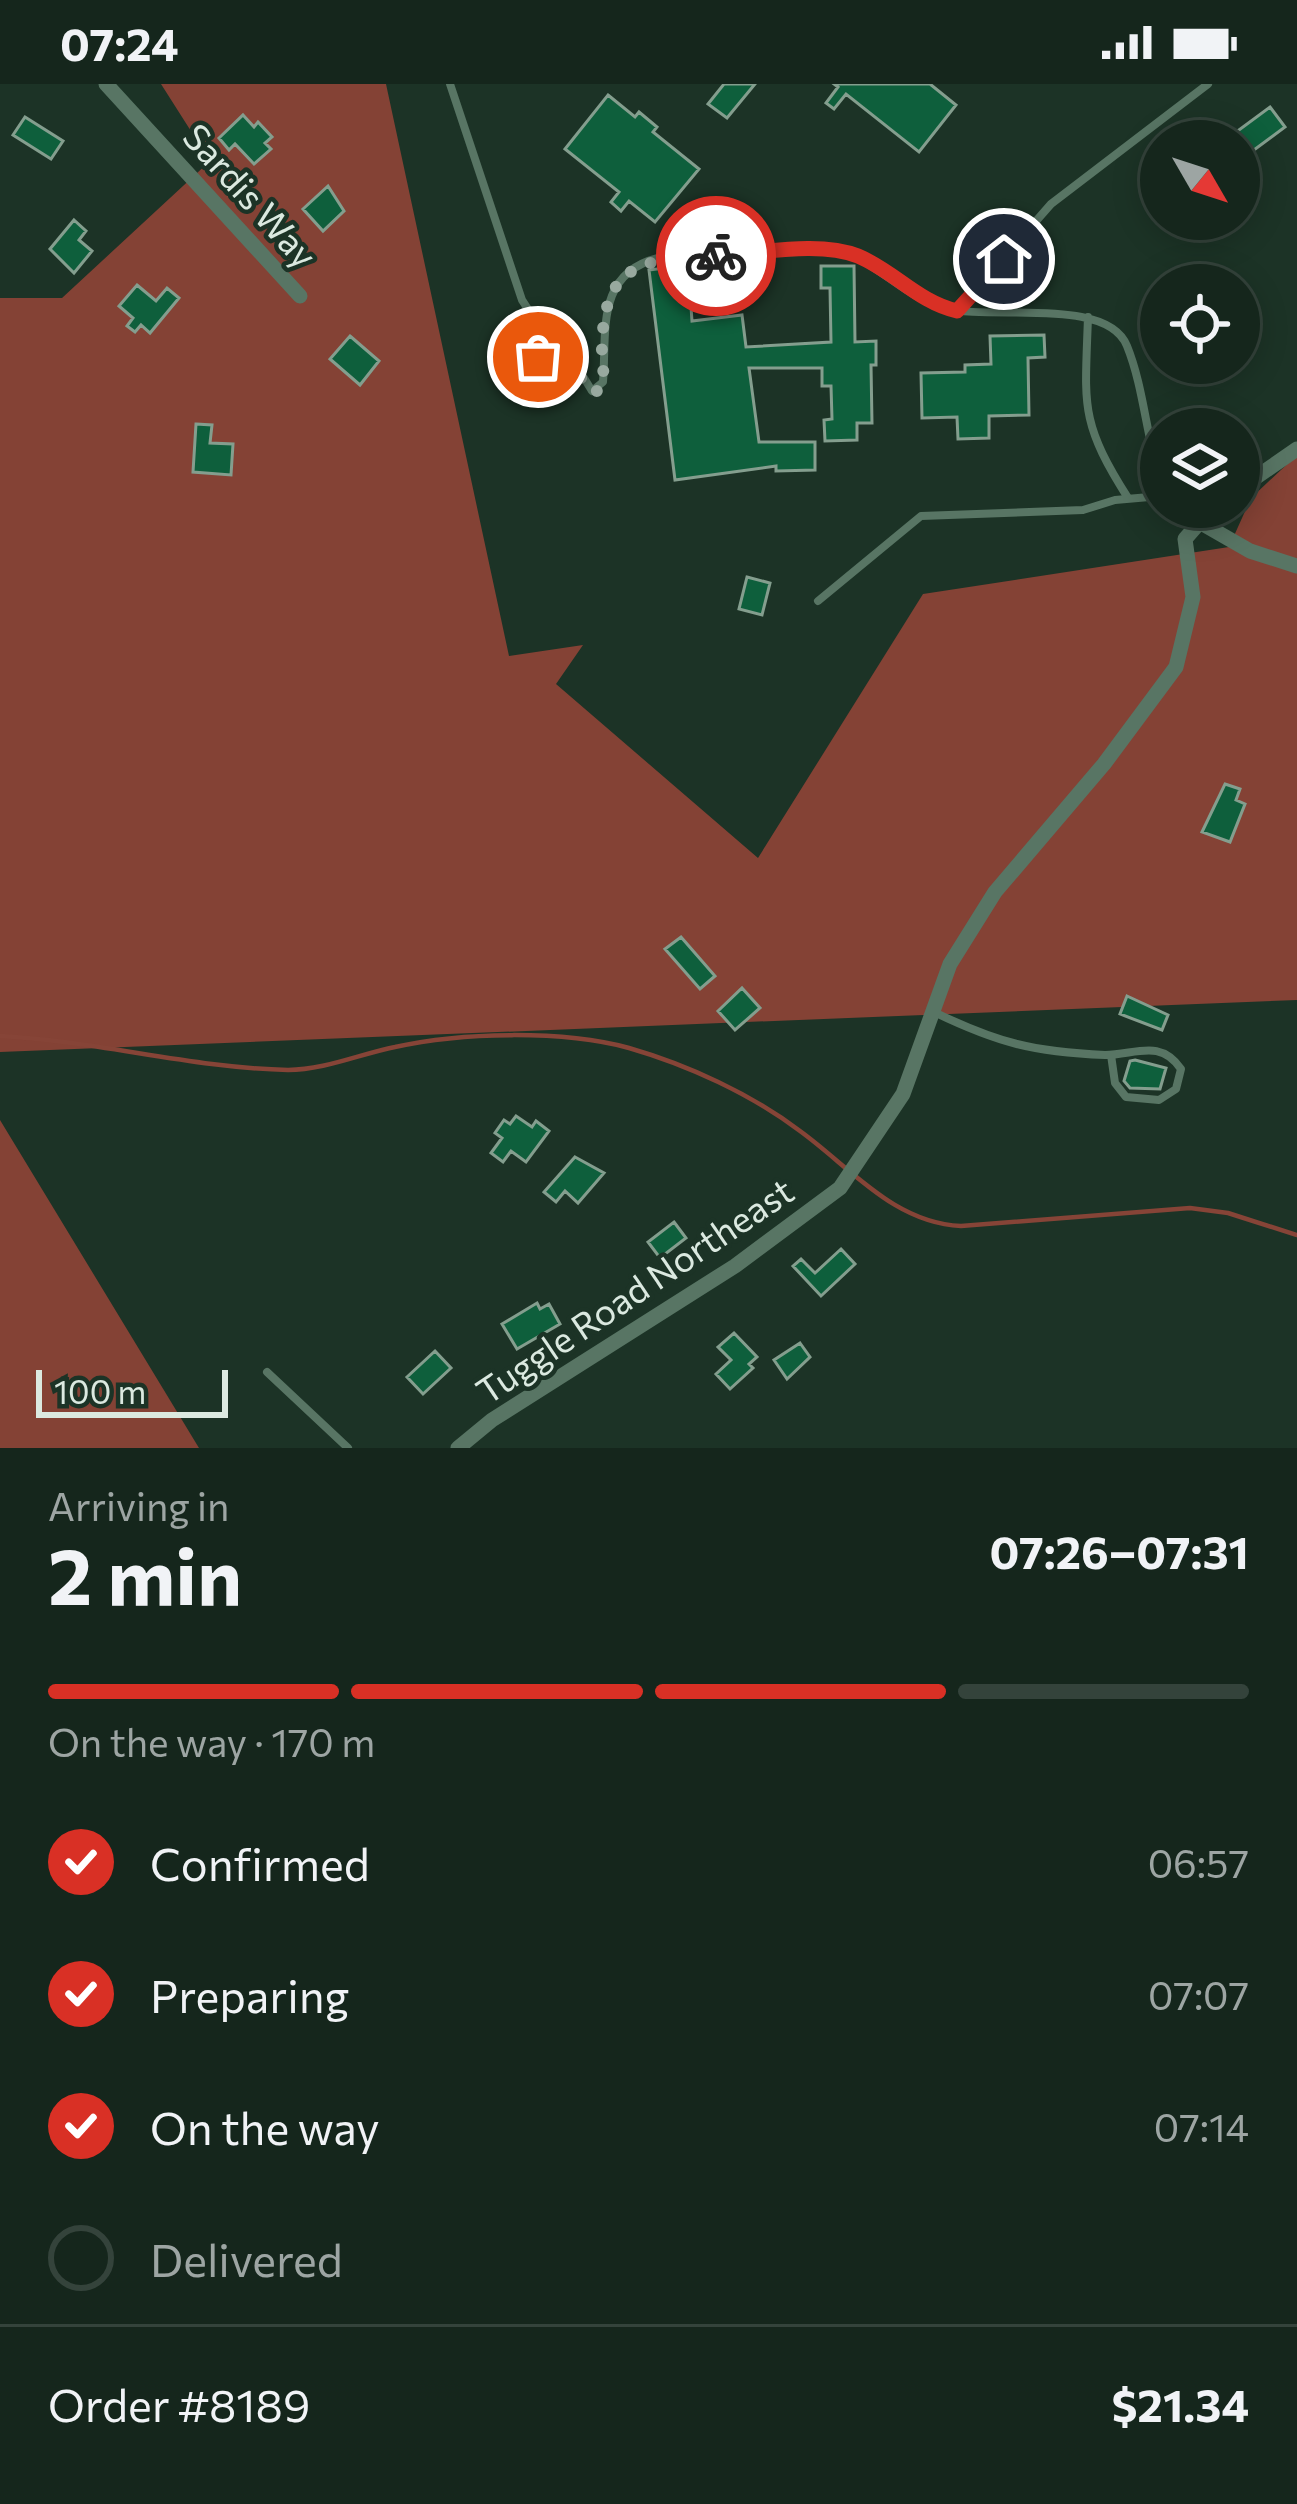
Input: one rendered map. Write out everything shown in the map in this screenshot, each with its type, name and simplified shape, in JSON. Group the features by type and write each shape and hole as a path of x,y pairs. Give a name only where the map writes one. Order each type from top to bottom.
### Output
{"street":[{"name":"Sardis Way","path":"106,84 300,296"},
{"path":"1260,475 1297,449"},
{"name":"Tuggle Road Northeast","path":"458,1448 492,1420 738,1264 840,1188 903,1094 950,964 995,892 1104,764 1176,668 1193,597 1185,539 1191,528"},
{"path":"1210,528 1250,551 1297,566"}],"lane":[{"path":"450,84 510,269 531,316 561,346 589,389 600,388 605,315 612,292 626,274 658,258 839,250 878,267 922,299 957,311 1088,317 1114,327 1126,341 1143,408"},
{"path":"957,311 1051,204 1208,84"},
{"path":"531,316 525,333 531,351 543,359 561,346"},
{"path":"1088,317 1085,409 1097,449 1128,499"},
{"path":"818,601 921,516 1083,510 1140,498"},
{"path":"933,1011 1015,1047 1111,1055 1138,1049 1160,1051 1181,1069 1176,1089 1160,1100 1126,1097 1115,1083 1111,1055"},
{"path":"267,1372 348,1448"}],"shaded area":[{"path":"161,84 386,84 509,656 583,645 556,684 758,858 923,594 1229,547 1238,528 1260,528 1260,490 1297,455 1297,1000 0,1052 0,298 62,298 210,161"},
{"path":"0,1120 199,1448 0,1448"}],"building":[{"path":"724,84 755,84 727,118 708,104"},
{"path":"834,84 930,84 956,105 919,152 846,94 834,109 826,103 838,87"},
{"path":"608,95 635,117 639,112 657,127 653,132 699,169 655,222 629,201 621,211 611,202 619,192 565,149"},
{"path":"1270,107 1285,127 1260,145 1260,120 1252,120"},
{"path":"243,115 272,137 265,143 271,149 254,164 235,144 229,150 219,138"},
{"path":"25,117 63,141 51,159 13,135"},
{"path":"328,186 344,211 323,231 303,209"},
{"path":"74,220 86,231 79,240 92,251 74,273 50,249"},
{"path":"688,265 692,321 742,315 746,347 831,342 830,288 821,288 821,266 854,266 855,342 876,341 876,365 871,365 872,423 857,423 857,440 825,441 824,420 832,419 831,386 822,386 822,368 749,368 759,442 815,442 815,470 776,471 776,466 675,480 649,270"},
{"path":"137,285 156,301 167,288 179,298 150,333 141,325 135,332 127,326 133,318 119,306"},
{"path":"1044,335 1045,357 1028,358 1029,415 989,416 989,438 958,439 957,417 922,418 921,373 965,372 965,365 991,364 990,336"},
{"path":"350,336 379,361 360,385 330,359"},
{"path":"196,424 212,425 210,443 233,444 231,475 193,472"},
{"path":"747,577 770,583 762,615 739,609"},
{"path":"1225,784 1240,789 1236,800 1245,804 1230,842 1202,832"},
{"path":"681,937 715,976 700,989 665,949"},
{"path":"742,988 760,1008 735,1030 718,1011"},
{"path":"1127,996 1168,1015 1162,1030 1120,1014"},
{"path":"1130,1061 1166,1068 1160,1089 1130,1088 1124,1081"},
{"path":"516,1116 532,1127 536,1121 549,1131 526,1162 511,1151 503,1162 491,1153 502,1138 495,1133 504,1120 510,1124"},
{"path":"575,1157 604,1173 578,1203 565,1191 556,1202 544,1192"},
{"path":"674,1222 686,1238 660,1258 648,1242"},
{"path":"841,1249 855,1264 821,1296 793,1266 801,1259 815,1273"},
{"path":"537,1303 540,1309 549,1304 560,1324 517,1349 502,1324"},
{"path":"734,1333 757,1357 749,1364 753,1368 730,1389 716,1374 731,1360 718,1347"},
{"path":"800,1343 810,1357 787,1379 774,1360"},
{"path":"435,1351 451,1368 423,1394 407,1377"}],"waterway":[{"path":"0,1036 288,1070 450,1038 512,1035 602,1042 674,1063 740,1093 800,1131 874,1191 937,1223 961,1226 1190,1208 1228,1213 1297,1235"}],"way so far":[{"path":"538,357 546,358 561,346 587,387 597,391 604,377 605,315 612,292 626,274 658,258 716,256"}],"route":[{"path":"716,256 839,250 878,267 922,299 957,311 1004,259"}]}
